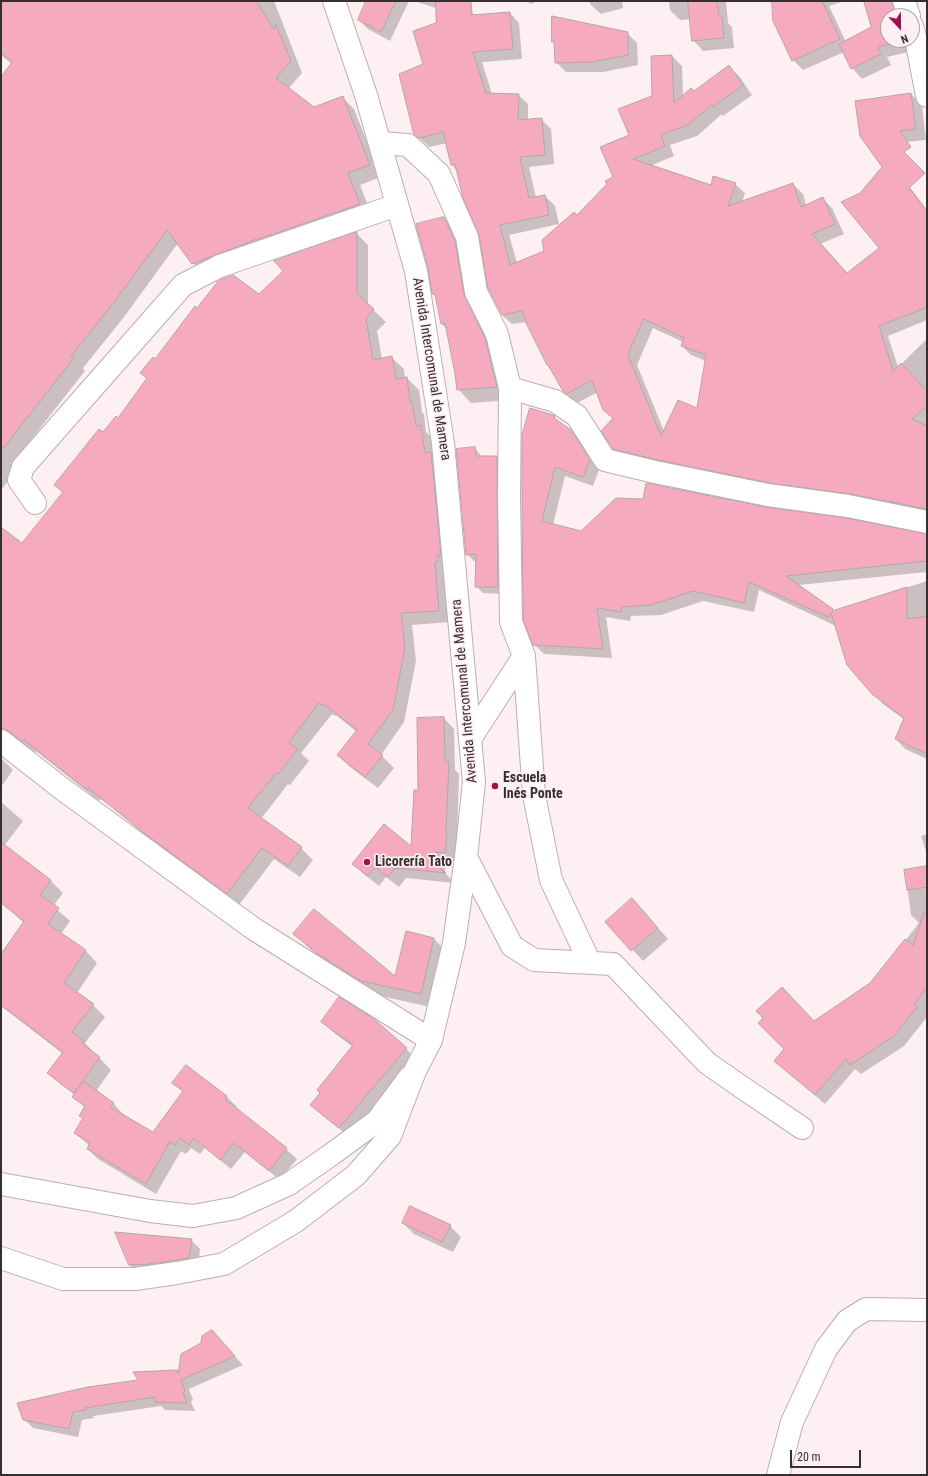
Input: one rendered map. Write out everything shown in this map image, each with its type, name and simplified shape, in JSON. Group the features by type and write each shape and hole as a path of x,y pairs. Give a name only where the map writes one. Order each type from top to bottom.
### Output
{"street":[{"name":"Avenida Intercomunal de Mamera","path":"1,1258 63,1279 135,1279 224,1264 296,1221 356,1175 390,1136 415,1071 431,1040 454,943 466,857 474,782 443,443 416,271 366,95 334,1"},
{"path":"918,48 927,96"},
{"path":"380,143 408,145 439,174 467,237 476,292 497,334 510,388 509,497 511,622 524,656 534,795 550,880 590,963"},
{"path":"35,503 19,480 23,467 183,285 220,266 397,205"},
{"path":"510,388 555,401 577,416 605,460 655,472 768,495 848,506 927,522"},
{"path":"470,739 524,656"},
{"path":"1,741 61,788 254,929 431,1040"},
{"path":"466,857 512,946 534,960 613,964 707,1062 802,1128"},
{"path":"1,1184 150,1211 193,1216 236,1208 289,1184 377,1121 415,1071"},
{"path":"778,1475 792,1422 826,1349 847,1321 866,1309 927,1310"}],"building":[{"path":"1,1 256,1 274,29 276,24 291,61 276,78 314,107 343,96 370,165 348,173 360,204 256,240 255,239 192,264 167,230 112,305 71,356 74,358 1,451 1,77 12,62 1,53"},
{"path":"366,1 396,1 381,32 358,20"},
{"path":"436,1 471,1 472,15 510,12 513,49 473,52 486,93 519,94 518,120 542,118 545,155 520,157 529,198 545,195 549,215 500,225 510,265 544,251 542,240 574,212 577,215 607,184 605,181 613,177 600,147 629,135 618,109 652,96 651,56 672,55 674,103 691,88 694,91 729,65 743,85 713,107 712,105 688,125 661,135 665,146 633,159 711,185 713,176 736,183 728,206 793,183 801,207 823,197 835,224 812,234 847,273 879,248 841,202 860,193 882,167 860,136 855,101 911,93 916,129 900,131 911,147 904,152 925,173 909,188 927,211 927,307 879,326 893,371 901,363 927,391 927,406 912,419 927,426 927,509 850,494 770,483 658,460 613,449 601,431 613,418 603,410 592,380 567,394 563,391 547,365 526,323 522,311 502,315 488,288 479,235 463,198 455,164 451,165 443,132 419,138 414,135 399,74 423,64 413,31 436,23","holes":["644,319 684,338 681,346 706,355 697,408 678,400 661,436 628,355"]},
{"path":"688,1 717,1 719,16 722,16 724,38 692,41"},
{"path":"772,1 822,1 840,39 792,61 773,21"},
{"path":"864,1 892,1 894,8 880,8 880,46 878,47 881,54 851,69 839,44 871,27"},
{"path":"552,16 628,32 628,55 592,62 555,63 554,42 552,42"},
{"path":"444,217 455,241 464,294 485,338 497,387 457,390 445,323 441,324 435,294 432,294 428,268 416,224"},
{"path":"357,232 357,294 374,309 366,319 373,360 392,356 396,379 407,377 410,402 412,401 416,426 421,425 425,453 431,452 441,555 438,555 438,561 435,562 439,611 401,613 405,648 393,710 368,744 383,755 365,777 337,755 357,730 324,704 322,705 319,703 289,742 298,749 278,774 276,773 248,808 302,847 288,866 262,848 227,894 140,830 88,788 87,790 24,740 22,742 9,731 1,728 1,527 22,543 63,492 54,485 99,429 103,432 116,416 118,418 147,378 140,373 153,357 155,359 195,306 197,308 219,280 233,275 259,294 283,271 274,261"},
{"path":"530,408 555,416 554,418 571,430 590,459 583,477 555,467 542,521 581,531 616,498 643,499 646,483 766,507 846,518 927,534 927,561 786,576 833,609 832,611 907,587 907,619 927,616 927,754 895,739 904,718 872,694 847,665 831,613 828,617 749,582 744,603 693,591 651,605 622,607 621,612 597,608 603,649 533,645 523,620 522,435"},
{"path":"475,447 476,456 497,456 498,587 475,587 476,554 466,555 456,449"},
{"path":"444,717 445,762 449,762 447,833 445,853 436,852 434,864 446,873 395,868 388,877 375,867 368,876 352,864 384,824 411,846 414,790 418,790 417,718"},
{"path":"1,842 51,880 40,895 59,908 48,924 86,950 64,983 94,1004 72,1032 84,1041 82,1044 100,1057 74,1093 47,1073 63,1052 1,1005 1,954 24,921 1,903"},
{"path":"927,866 927,887 907,890 904,870"},
{"path":"632,898 658,928 631,951 605,922"},
{"path":"314,909 395,976 406,931 434,938 421,994 361,981 318,954 293,934"},
{"path":"924,913 927,913 927,987 914,1004 918,1006 894,1036 850,1065 846,1059 815,1095 774,1061 784,1049 758,1023 763,1018 756,1011 782,987 814,1021 870,983 905,939 913,945"},
{"path":"339,997 373,1018 407,1048 339,1128 310,1105 320,1093 317,1090 353,1045 321,1022"},
{"path":"186,1065 227,1096 225,1099 287,1148 269,1171 234,1143 220,1160 194,1138 189,1145 180,1138 175,1145 170,1141 146,1184 87,1149 90,1143 74,1133 83,1118 79,1116 85,1106 72,1097 83,1081 114,1103 110,1107 153,1132 183,1091 172,1083"},
{"path":"410,1206 451,1225 442,1242 402,1223"},
{"path":"115,1232 192,1239 189,1258 142,1265 129,1265"},
{"path":"212,1330 235,1356 181,1380 185,1391 183,1393 187,1403 155,1402 155,1397 85,1408 86,1410 73,1412 69,1429 23,1420 17,1403 88,1387 138,1380 133,1372 177,1370 178,1374 181,1354 201,1343 202,1336"}],"place":[{"name":"Escuela Inés Ponte","path":"495,786"},
{"name":"Licorería Tato","path":"367,862"}]}
